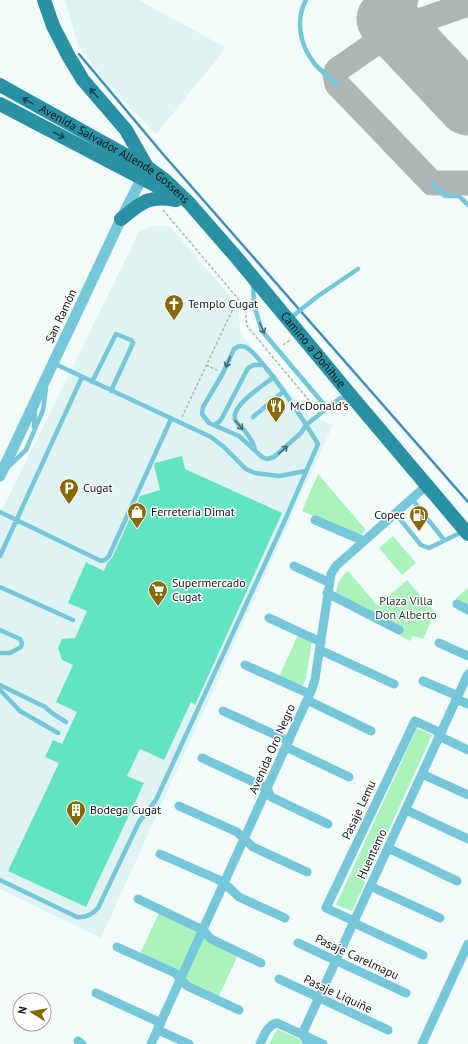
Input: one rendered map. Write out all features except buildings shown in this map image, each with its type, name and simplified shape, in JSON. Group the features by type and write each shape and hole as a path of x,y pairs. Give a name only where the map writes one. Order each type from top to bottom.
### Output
{"main road":[{"path":"44,0 53,26 69,58 83,80 126,130 144,173"},
{"name":"Avenida Salvador Allende Gossens","path":"0,85 144,173"},
{"name":"Avenida Salvador Allende Gossens","path":"0,104 144,173 166,182 188,203"},
{"path":"121,219 137,206 152,198 169,199 188,203"},
{"name":"Camino a Doñihue","path":"188,203 467,533"}],"street":[{"name":"San Ramón","path":"1,474 144,173"},
{"name":"Avenida Oro Negro","path":"151,1044 309,697 314,683 328,582 331,574 336,566 426,486"},
{"path":"315,520 364,541"},
{"path":"294,566 328,582"},
{"path":"327,594 399,630"},
{"path":"457,604 468,610"},
{"path":"269,618 394,684"},
{"path":"439,643 468,656"},
{"path":"245,664 371,731"},
{"name":"Huentemo","path":"304,1035 304,1030 468,674"},
{"path":"423,680 468,704"},
{"path":"223,711 349,777"},
{"name":"Pasaje Lemu","path":"354,922 326,908 415,721 468,750"},
{"path":"202,758 267,788 271,797 328,824"},
{"path":"422,774 468,795"},
{"path":"179,806 237,832 253,847 307,872"},
{"path":"406,810 468,839"},
{"path":"388,848 457,881"},
{"path":"160,854 224,883 239,897 285,918"},
{"path":"370,886 440,918"},
{"path":"138,899 203,930 211,939 261,963"},
{"path":"354,922 422,955"},
{"name":"Pasaje Carelmapu","path":"298,943 406,993"},
{"path":"426,1043 468,944"},
{"path":"117,948 175,973 187,986 239,1010"},
{"name":"Pasaje Liquiñe","path":"279,980 388,1030"},
{"path":"96,993 159,1026 189,1044"},
{"path":"260,1044 267,1029 273,1023 277,1023 323,1044"},
{"path":"304,1035 308,1044"}],"lane":[{"path":"306,0 300,16 300,30 304,45 314,63 337,84"},
{"path":"432,183 445,196 459,196 468,205"},
{"path":"288,320 318,296 358,269"},
{"path":"252,277 254,305 262,331 327,408"},
{"path":"92,382 116,334 131,340 133,343 112,391"},
{"path":"0,880 77,917 87,917 98,908 140,822 156,800 318,444 306,425 284,391 264,365 248,348 238,346 234,349 223,373 202,410 202,414 206,420 214,425 239,436 262,457 267,459 274,457 300,433 306,425 340,398 353,398"},
{"path":"53,363 211,437 224,447 242,466 250,472 278,476 306,471"},
{"path":"214,425 222,418 248,368 254,365 264,365"},
{"path":"1,474 26,450 43,410 47,376"},
{"path":"0,556 82,377"},
{"path":"256,451 245,432 234,419 234,414 238,407 274,377"},
{"path":"253,417 284,391"},
{"path":"34,431 36,401"},
{"path":"0,512 101,561 105,560 109,556 172,419"},
{"path":"412,499 444,540"},
{"path":"395,513 425,547 429,548 444,540 467,533"},
{"path":"0,587 73,620"},
{"path":"0,630 20,639 22,643 21,647 10,653 0,653"},
{"path":"0,685 45,707 66,722"},
{"path":"0,690 20,711 58,733"}],"path":[{"path":"179,423 238,298"},
{"path":"271,355 299,333"}],"shaded area":[{"path":"65,0 139,0 226,48 156,134 104,80 78,45"},
{"path":"160,225 170,227 239,306 240,333 309,415 333,425 101,938 0,889 0,514 139,232 149,227"}],"green space":[{"path":"318,474 366,530 360,536 302,511"},
{"path":"393,536 416,563 402,575 379,548"},
{"name":"Plaza Villa Don Alberto","path":"348,571 378,606 407,580 434,611 434,615 423,639 413,636 410,641 400,636 402,628 336,593 340,580"},
{"path":"468,588 468,606 455,599"},
{"path":"298,635 312,641 306,678 302,688 279,677"},
{"path":"417,728 432,735 352,911 336,905"},
{"path":"159,913 193,929 238,955 218,998 190,984 140,954"},
{"path":"277,1029 299,1039 302,1044 269,1044"}],"waterway":[{"path":"79,54 162,153 468,502"}],"taxiway":[{"path":"396,29 395,16 406,0"},
{"path":"468,4 396,29 337,70 335,75 337,84 432,183 468,183"}],"runway":[{"path":"387,19 468,105"}],"place":[{"name":"Templo Cugat","path":"174,321"},
{"name":"McDonald's","path":"276,423"},
{"name":"Cugat","path":"69,505"},
{"name":"Ferretería Dimat","path":"137,529"},
{"name":"Copec","path":"419,532"},
{"name":"Supermercado Cugat","path":"158,607"},
{"name":"Bodega Cugat","path":"76,827"}]}
